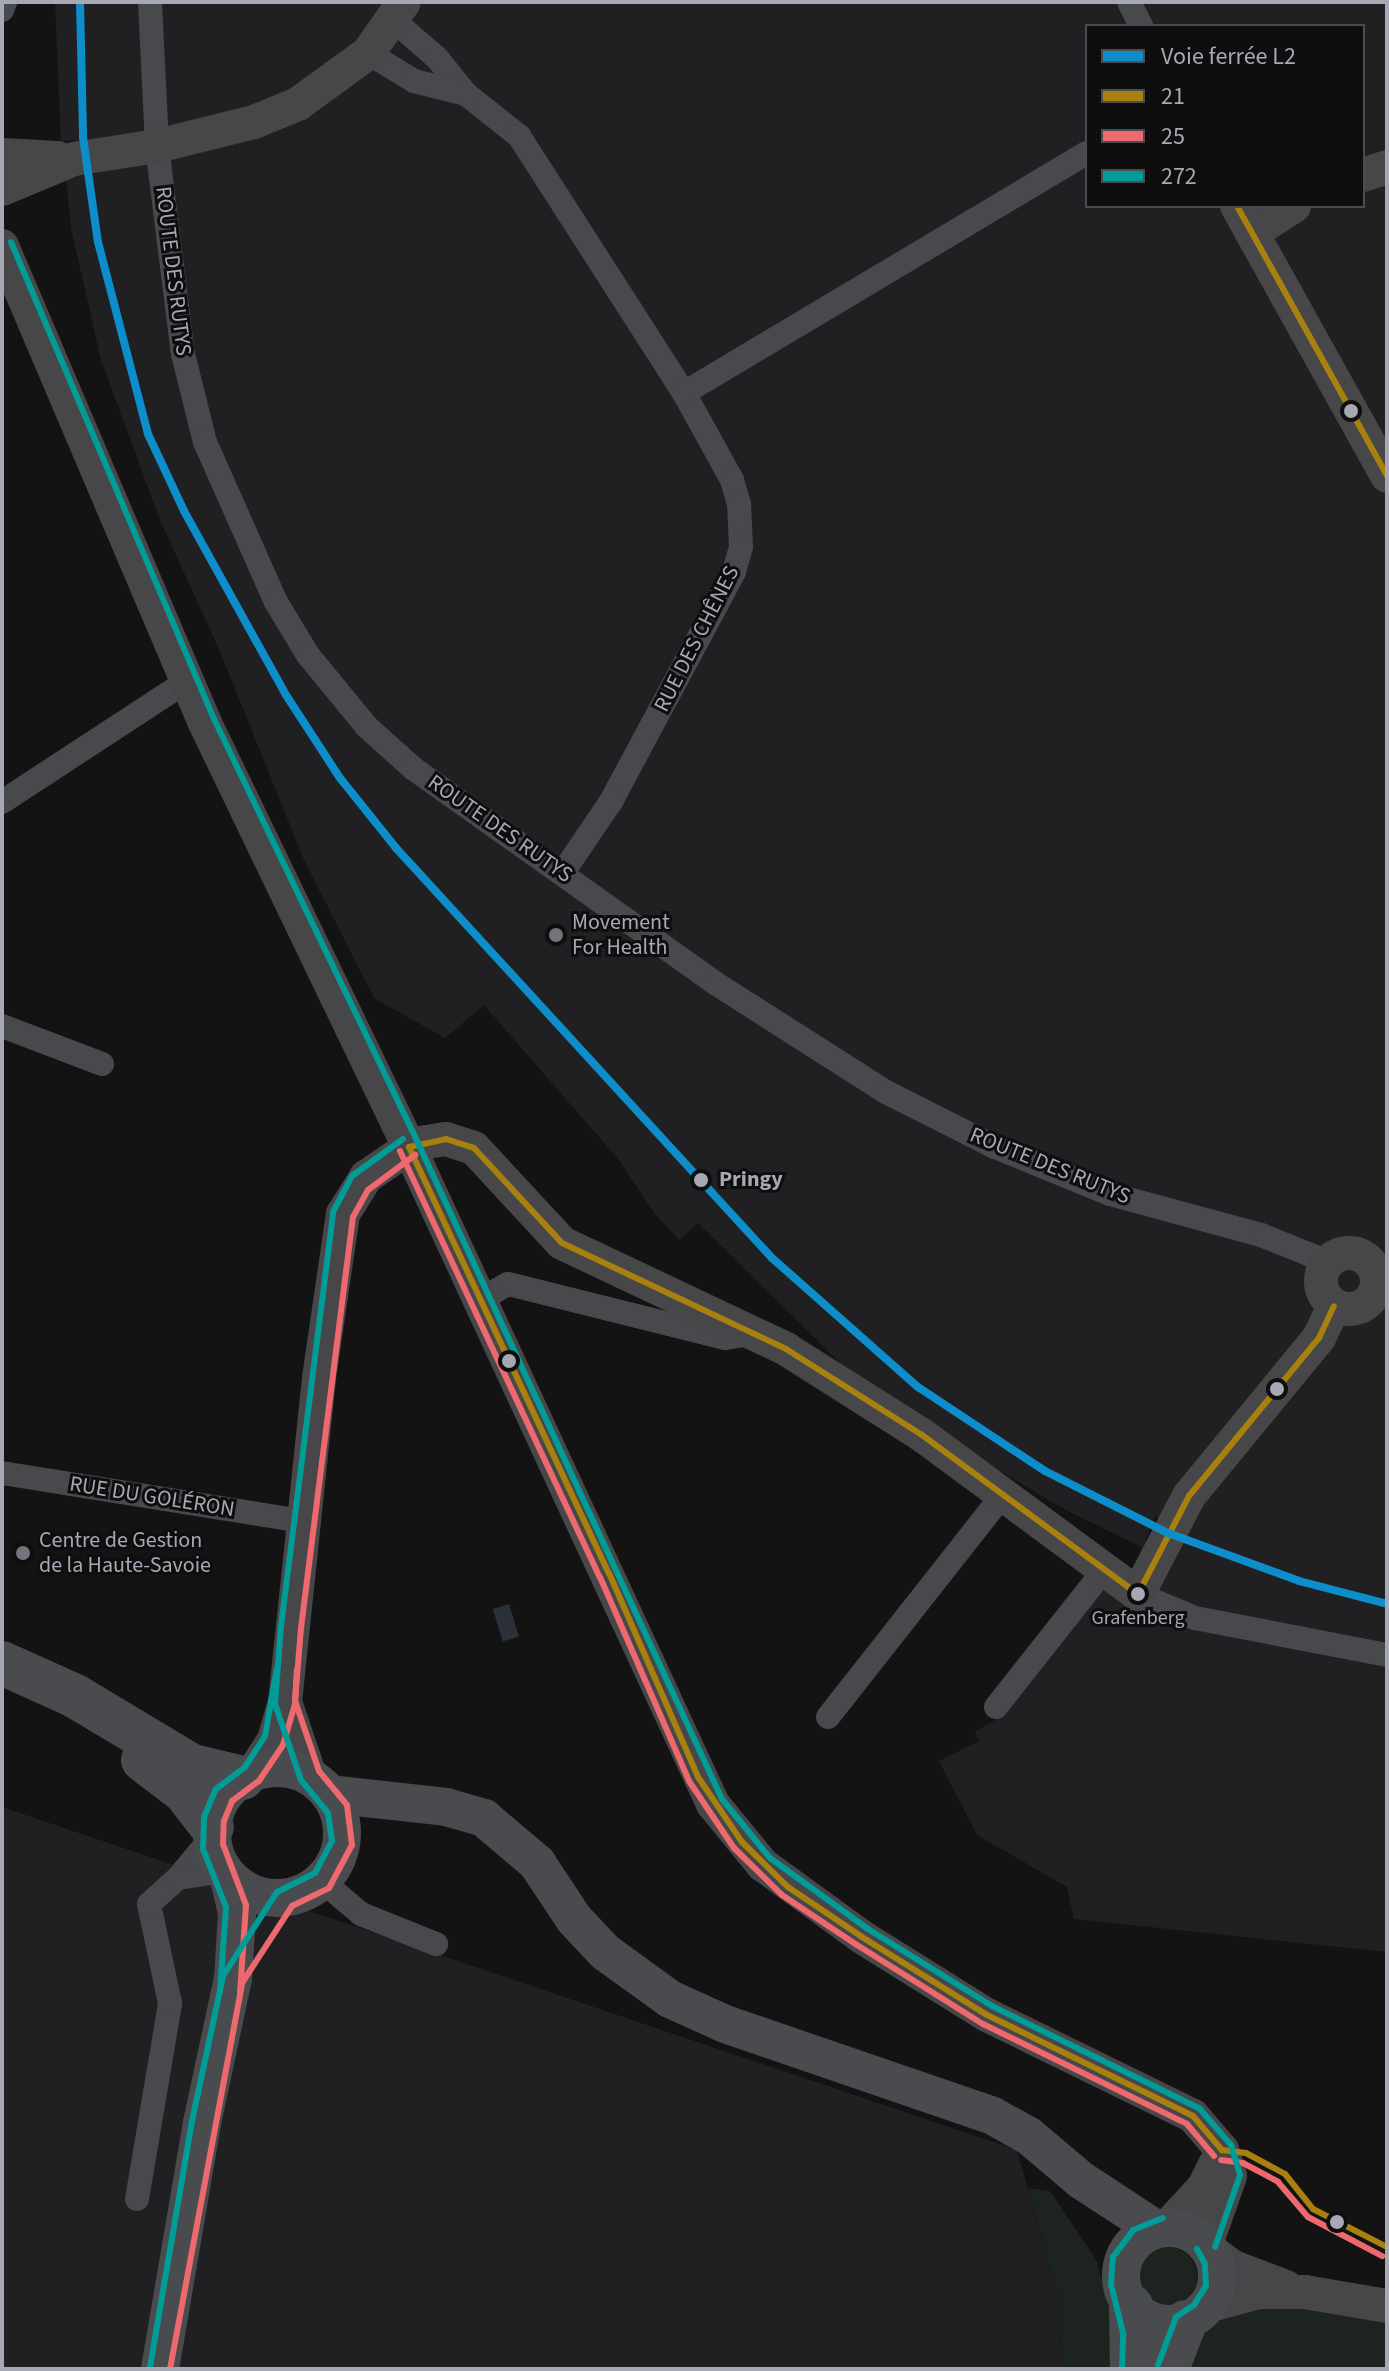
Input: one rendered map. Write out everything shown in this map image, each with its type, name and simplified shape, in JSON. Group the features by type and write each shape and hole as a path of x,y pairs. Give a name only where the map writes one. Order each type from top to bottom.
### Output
{"highway":[{"path":"2,1663 75,1696 192,1766 248,1776"},
{"path":"2,1681 57,1705 185,1792 219,1853"},
{"path":"1131,2306 1132,2369"},
{"path":"1167,2369 1196,2314"}],"main road":[{"path":"160,2369 202,2123 233,1979 237,1913 219,1853 224,1795 248,1776 281,1768 320,1785 419,1806 468,1811 497,1826 537,1863 591,1938 670,1999 725,2024 993,2116 1044,2146 1081,2180 1161,2228 1189,2231 1209,2248 1218,2280 1196,2314 1150,2320 1131,2306 1121,2284 1123,2260 1132,2244 1161,2228"},
{"path":"320,1785 342,1825 331,1866"},
{"path":"233,1979 285,1898 331,1866 374,1825 419,1806"},
{"path":"219,1853 250,1893 285,1898"},
{"path":"1081,2180 1123,2260"}],"street":[{"path":"2,10 5,2"},
{"name":"ROUTE DES RUTYS","path":"150,2 157,146 188,385 234,515 276,602 308,655 367,727 414,769 715,983 886,1092 995,1147 1110,1194 1261,1235 1328,1262"},
{"path":"1129,2 1140,24"},
{"path":"2,186 74,159 157,146 196,154 262,140 346,96 408,14"},
{"name":"RUE DES CHÊNES","path":"408,14 466,94 519,136 684,393 732,480 742,526 737,564 612,800 563,872"},
{"name":"RUE DES CHÊNES","path":"374,59 414,81 466,94"},
{"path":"684,393 1085,154"},
{"path":"2,155 74,159"},
{"path":"1365,174 1387,167"},
{"path":"1286,208 1245,219 1387,476"},
{"path":"2,246 187,681 409,1147 494,1292 698,1777 742,1842 788,1887 987,2015 1193,2116 1222,2150 1230,2176 1209,2248 1233,2267 1305,2292 1387,2306"},
{"path":"2,280 35,326"},
{"path":"2,802 187,681"},
{"path":"2,1026 102,1064"},
{"path":"248,1776 274,1740 285,1702 303,1521 343,1214 360,1183 409,1147 446,1139 474,1148 562,1243 757,1333 1005,1492 1138,1594 1195,1618 1387,1655"},
{"path":"1347,1253 1379,1258 1377,1280 1369,1302 1352,1310 1334,1306 1320,1282 1328,1262 1347,1253"},
{"path":"494,1292 725,1338 757,1333"},
{"path":"1138,1594 1189,1496 1319,1338 1334,1306"},
{"name":"RUE DU GOLÉRON","path":"2,1473 303,1521"},
{"path":"828,1717 1005,1492"},
{"path":"996,1707 1105,1569"},
{"path":"285,1702 320,1785"},
{"path":"137,2199 170,2003 149,1904 178,1878 219,1853"},
{"path":"178,1878 219,1853"},
{"path":"331,1866 361,1914 436,1944"},
{"path":"1161,2228 1204,2187 1222,2150"},
{"path":"1196,2314 1259,2292 1305,2292"}],"shaded area":[{"path":"55,2 1387,2 1387,1952 1074,1919 1067,1887 977,1835 939,1761 979,1741 975,1732 997,1719 1113,1575 1176,1558 1189,1531 1155,1516 1143,1548 1064,1509 937,1433 840,1363 698,1223 679,1240 654,1213 618,1159 484,1005 445,1038 374,998 304,860 219,649 160,520 101,360 71,228 66,179 78,177 74,140 61,142"},
{"path":"509,1604 519,1637 503,1641 493,1609"},
{"path":"2,1807 1017,2150 1059,2300 1062,2369 2,2369"},
{"path":"1028,2188 1050,2191 1097,2261 1113,2326 1190,2336 1245,2302 1296,2305 1387,2323 1387,2369 1062,2369 1059,2300"},
{"path":"1167,2247 1179,2249 1188,2256 1195,2265 1195,2289 1188,2298 1179,2305 1167,2307 1155,2305 1146,2298 1139,2289 1137,2277 1139,2265 1146,2256 1155,2249"}],"rail line":[{"name":"L2","path":"80,2 83,137 98,242 148,434 184,511 286,695 340,778 396,848 772,1258 918,1387 1045,1471 1168,1533 1299,1581 1387,1604"}],"transit line":[{"name":"21","path":"1238,208 1387,476"},
{"name":"272","path":"11,242 214,719 418,1143 722,1799 770,1858 868,1929 992,2006 1200,2109 1231,2145 1240,2175 1215,2247"},
{"name":"272","path":"150,2367 192,2121 223,1976 277,1892 315,1873 332,1841 328,1813 301,1780 275,1704 281,1626 333,1212 352,1176 403,1139"},
{"name":"21","path":"409,1147 446,1139 474,1148 562,1243 786,1349 922,1435 1138,1594 1189,1496 1319,1338 1334,1306"},
{"name":"21","path":"409,1147 609,1573 698,1777 742,1842 788,1887 862,1937 987,2015 1193,2116 1222,2150"},
{"name":"25","path":"400,1151 600,1577 689,1781 734,1848 782,1895 857,1945 983,2024 1187,2124 1214,2156"},
{"name":"25","path":"170,2369 242,1983 292,1906 329,1888 352,1845 347,1805 319,1771 295,1701 301,1628 353,1217 368,1190 415,1155"},
{"name":"272","path":"220,1991 226,1907 203,1849 204,1817 216,1789 245,1767 265,1736 277,1668"},
{"name":"25","path":"240,1993 246,1905 223,1844 224,1821 232,1801 259,1781 283,1745 295,1704 297,1670"},
{"name":"21","path":"1222,2150 1246,2153 1285,2174 1313,2209 1387,2247"},
{"name":"25","path":"1221,2160 1243,2163 1278,2182 1308,2217 1382,2256"},
{"name":"272","path":"1122,2369 1123,2333 1111,2284 1113,2257 1133,2230 1163,2218"},
{"name":"272","path":"1158,2365 1176,2317 1194,2305 1206,2286 1205,2264 1197,2249"}],"place":[{"name":"Movement For Health","path":"556,935"},
{"name":"Pringy","path":"701,1180"},
{"name":"Centre de Gestion de la Haute-Savoie","path":"23,1553"},
{"name":"Grafenberg","path":"1138,1594"}]}
